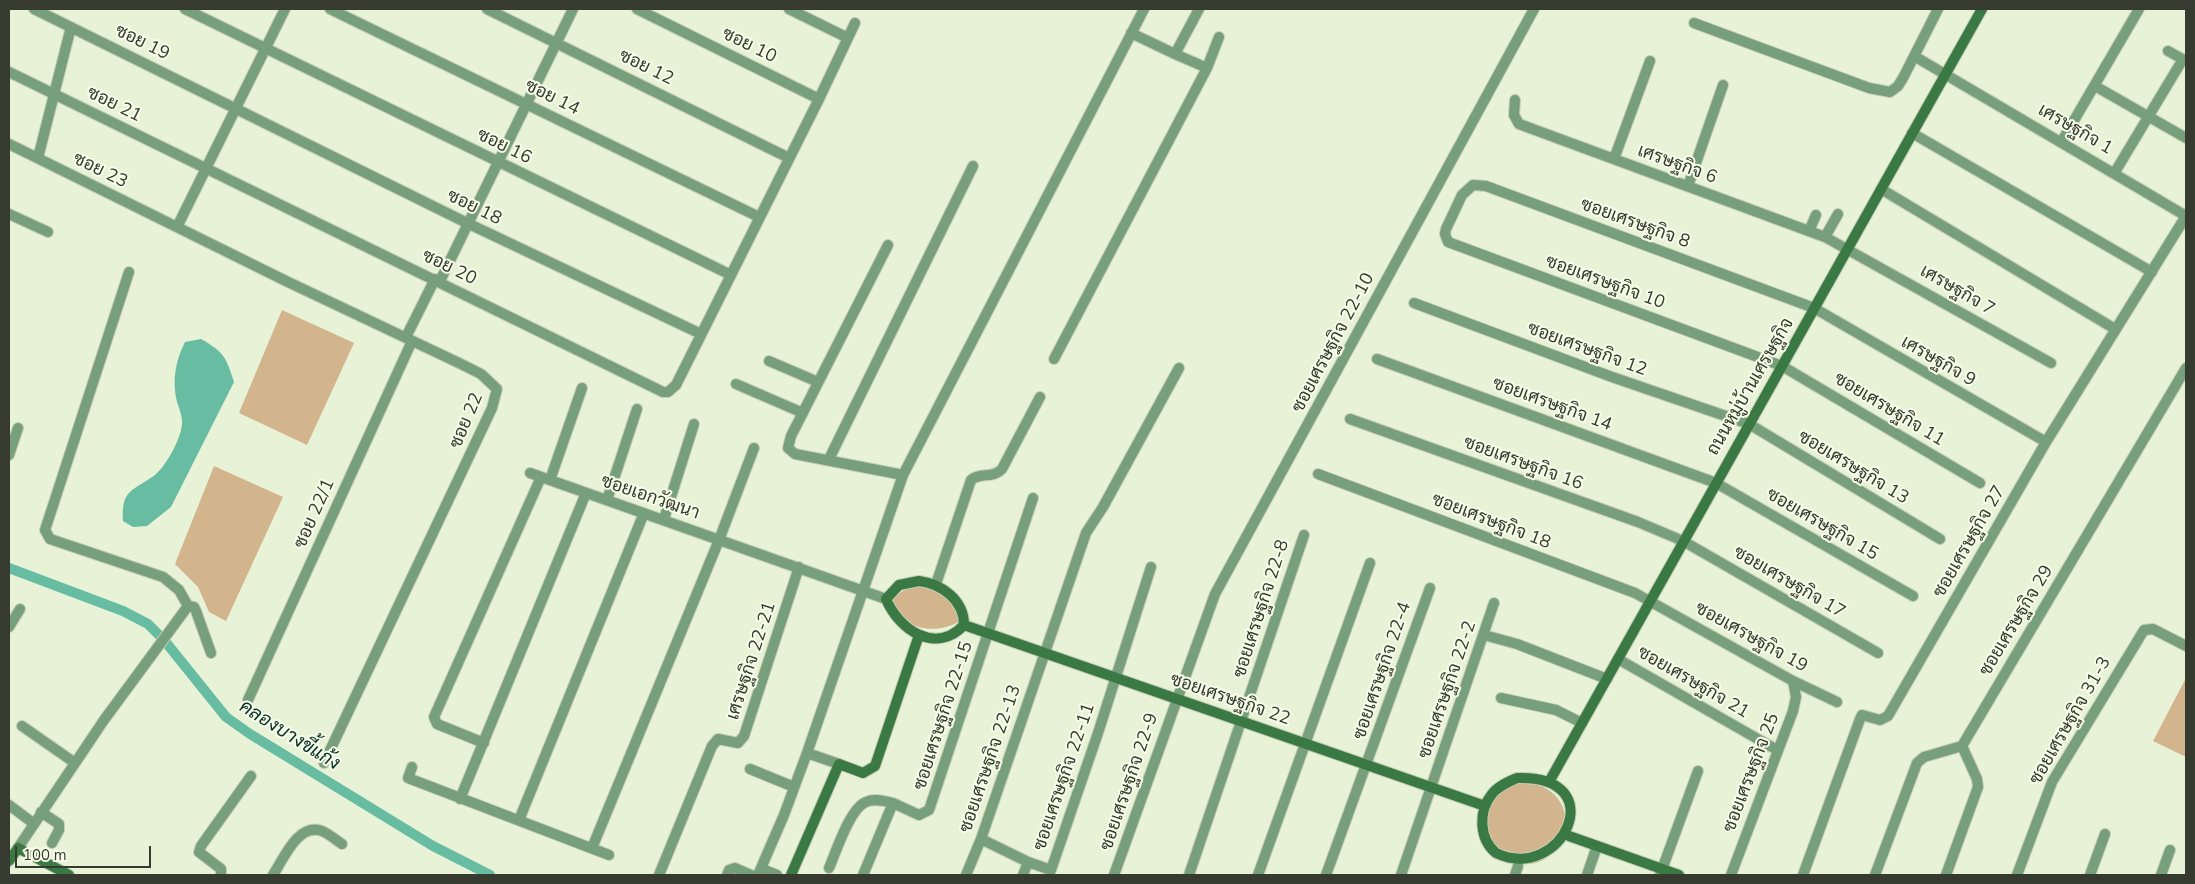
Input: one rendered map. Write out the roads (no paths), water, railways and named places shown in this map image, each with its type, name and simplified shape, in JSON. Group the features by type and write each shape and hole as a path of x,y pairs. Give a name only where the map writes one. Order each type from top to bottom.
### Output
{"street":[{"name":"ซอย 19","path":"34,9 235,107"},
{"name":"ซอย 16","path":"185,9 729,274"},
{"path":"177,226 285,9"},
{"name":"ซอย 14","path":"330,9 759,217"},
{"name":"ซอย 12","path":"487,9 789,158"},
{"name":"ซอย 22/1","path":"248,700 409,339 573,9"},
{"name":"ซอย 10","path":"637,9 819,99"},
{"path":"789,9 848,38"},
{"path":"777,875 760,872 807,752 903,474 1144,9"},
{"path":"1175,54 1199,9"},
{"name":"ซอยเศรษฐกิจ 22-10","path":"1176,699 1215,594 1534,9"},
{"path":"1694,23 1869,88 1890,92 1898,86 1938,9"},
{"name":"ถนนหมู่บ้านเศรษฐกิจ","path":"1549,782 1982,9"},
{"path":"2062,141 2139,9"},
{"path":"701,334 729,274 819,99 855,23"},
{"path":"38,158 71,27"},
{"path":"1131,33 1207,68"},
{"path":"1054,360 1207,68 1219,37"},
{"path":"2115,172 2184,60 2168,51"},
{"name":"เศรษฐกิจ 1","path":"1914,56 2115,172 2186,216"},
{"path":"1614,159 1650,61"},
{"name":"ซอย 21","path":"9,72 205,167"},
{"path":"1688,186 1723,84"},
{"path":"2095,86 2186,138"},
{"name":"เศรษฐกิจ 6","path":"1515,100 1514,115 1519,124 1810,231 1848,247"},
{"name":"ซอย 18","path":"235,107 467,223 701,334"},
{"path":"1912,133 2152,272"},
{"name":"ซอย 23","path":"9,144 177,226"},
{"path":"829,459 973,166"},
{"name":"ซอย 20","path":"205,167 655,389 668,392 676,385 701,334"},
{"name":"ซอยเศรษฐกิจ 8","path":"1455,211 1468,189 1473,185 1486,186 1814,308"},
{"path":"1881,189 2115,329"},
{"name":"ซอยเศรษฐกิจ 10","path":"1455,211 1445,234 1448,242 1782,366"},
{"path":"9,214 48,232"},
{"path":"1825,237 1838,214"},
{"path":"1810,231 1816,215"},
{"name":"ซอยเศรษฐกิจ 27","path":"1803,875 1862,715 1880,720 1888,716 2046,442 2186,216"},
{"name":"ซอย 22","path":"177,226 481,374 497,389 496,397 324,763"},
{"path":"888,245 788,443 789,452 903,474"},
{"name":"เศรษฐกิจ 7","path":"1848,247 2050,363"},
{"path":"129,272 45,530 50,539 163,577 179,590 188,606"},
{"name":"ซอยเศรษฐกิจ 12","path":"1414,303 1612,377 1749,424"},
{"name":"เศรษฐกิจ 9","path":"1814,308 2046,442"},
{"name":"ซอยเศรษฐกิจ 14","path":"1378,358 1716,483"},
{"path":"770,361 818,382"},
{"name":"ซอยเศรษฐกิจ 11","path":"1782,366 1980,483"},
{"name":"ซอยเศรษฐกิจ 22-13","path":"966,875 981,839 1086,533 1103,507 1179,368"},
{"name":"ซอยเศรษฐกิจ 29","path":"1962,746 2186,368"},
{"path":"736,384 803,413"},
{"path":"484,743 437,724 434,717 545,478 582,388"},
{"path":"936,584 971,480 999,473 1040,397"},
{"path":"607,500 637,409"},
{"name":"ซอยเศรษฐกิจ 16","path":"1350,419 1638,522 1683,541"},
{"path":"664,519 694,424"},
{"name":"ซอยเศรษฐกิจ 13","path":"1749,424 1940,539"},
{"path":"9,455 18,428"},
{"path":"592,848 719,540 754,448"},
{"name":"ซอยเอกวัฒนา","path":"530,473 799,567"},
{"name":"ซอยเศรษฐกิจ 18","path":"1318,474 1651,600"},
{"name":"ซอยเศรษฐกิจ 15","path":"1716,483 1913,596"},
{"path":"460,799 586,493"},
{"path":"988,633 1033,498"},
{"path":"519,820 644,512"},
{"name":"ซอยเศรษฐกิจ 22-8","path":"1189,875 1304,535"},
{"name":"ซอยเศรษฐกิจ 17","path":"1683,541 1878,653"},
{"path":"1258,875 1370,563"},
{"path":"799,567 886,599 892,613 902,624 919,635 932,638 948,636 957,633 964,625 964,615 958,604 936,584 908,582 899,585 886,599"},
{"name":"เศรษฐกิจ 22-21","path":"658,875 712,746 718,739 738,743 744,736 799,567"},
{"path":"1115,678 1151,567"},
{"name":"ซอยเศรษฐกิจ 22-4","path":"1326,875 1368,764 1430,588"},
{"name":"ซอยเศรษฐกิจ 19","path":"1651,600 1793,681 1837,702"},
{"name":"ซอยเศรษฐกิจ 22-2","path":"1401,875 1494,603"},
{"path":"9,861 75,762 164,642 188,606"},
{"path":"188,606 194,607 196,611 211,653"},
{"path":"9,627 20,609"},
{"name":"ซอยเศรษฐกิจ 22","path":"964,625 1485,806"},
{"name":"ซอยเศรษฐกิจ 31-3","path":"2017,875 2052,782 2144,630 2153,629 2186,646"},
{"name":"ซอยเศรษฐกิจ 22-15","path":"863,875 893,803 919,815 929,810 988,633"},
{"path":"807,752 863,773 875,766 919,635"},
{"path":"1484,635 1517,644 1607,679"},
{"name":"ซอยเศรษฐกิจ 21","path":"1618,659 1778,750"},
{"name":"ซอยเศรษฐกิจ 22-11","path":"981,839 1028,862 1051,870 1115,678"},
{"name":"ซอยเศรษฐกิจ 25","path":"1731,875 1795,705 1796,697 1793,681"},
{"path":"1501,698 1556,710 1582,723"},
{"name":"ซอยเศรษฐกิจ 22-9","path":"1114,875 1176,699"},
{"path":"22,726 75,762"},
{"path":"1875,875 1917,763 1924,757 1962,746 1977,779 1978,787 1946,875"},
{"path":"791,875 839,764"},
{"path":"412,767 408,778 609,855"},
{"path":"750,769 794,787"},
{"path":"1661,872 1698,771"},
{"path":"221,875 221,869 199,852 201,846 250,776"},
{"path":"1517,778 1533,778 1549,782 1563,796 1571,816 1569,836 1561,851 1549,861 1517,871 1488,846 1482,822 1485,806 1492,794 1503,784 1517,778"},
{"path":"829,868 853,814 860,806 874,800 893,803"},
{"path":"9,805 33,823"},
{"path":"41,812 59,824 59,830 52,843"},
{"path":"273,875 292,844 307,831 314,829 322,831 342,844"},
{"path":"2090,875 2105,834"},
{"path":"1569,836 1661,872 1679,875"},
{"path":"1587,875 1597,846"},
{"path":"18,848 69,875"},
{"path":"2161,875 2170,850"},
{"path":"1023,875 1028,862"},
{"path":"727,875 729,870 735,868 751,875"}],"water":[{"path":"201,339 223,356 234,382 171,507 147,526 133,527 123,521 126,497 159,471 176,444 182,422 175,387 177,364 185,342"}],"waterway":[{"name":"คลองบางขี้แก้ง","path":"9,568 123,611 148,624 164,640 226,717 250,734 433,846 490,875"}]}
